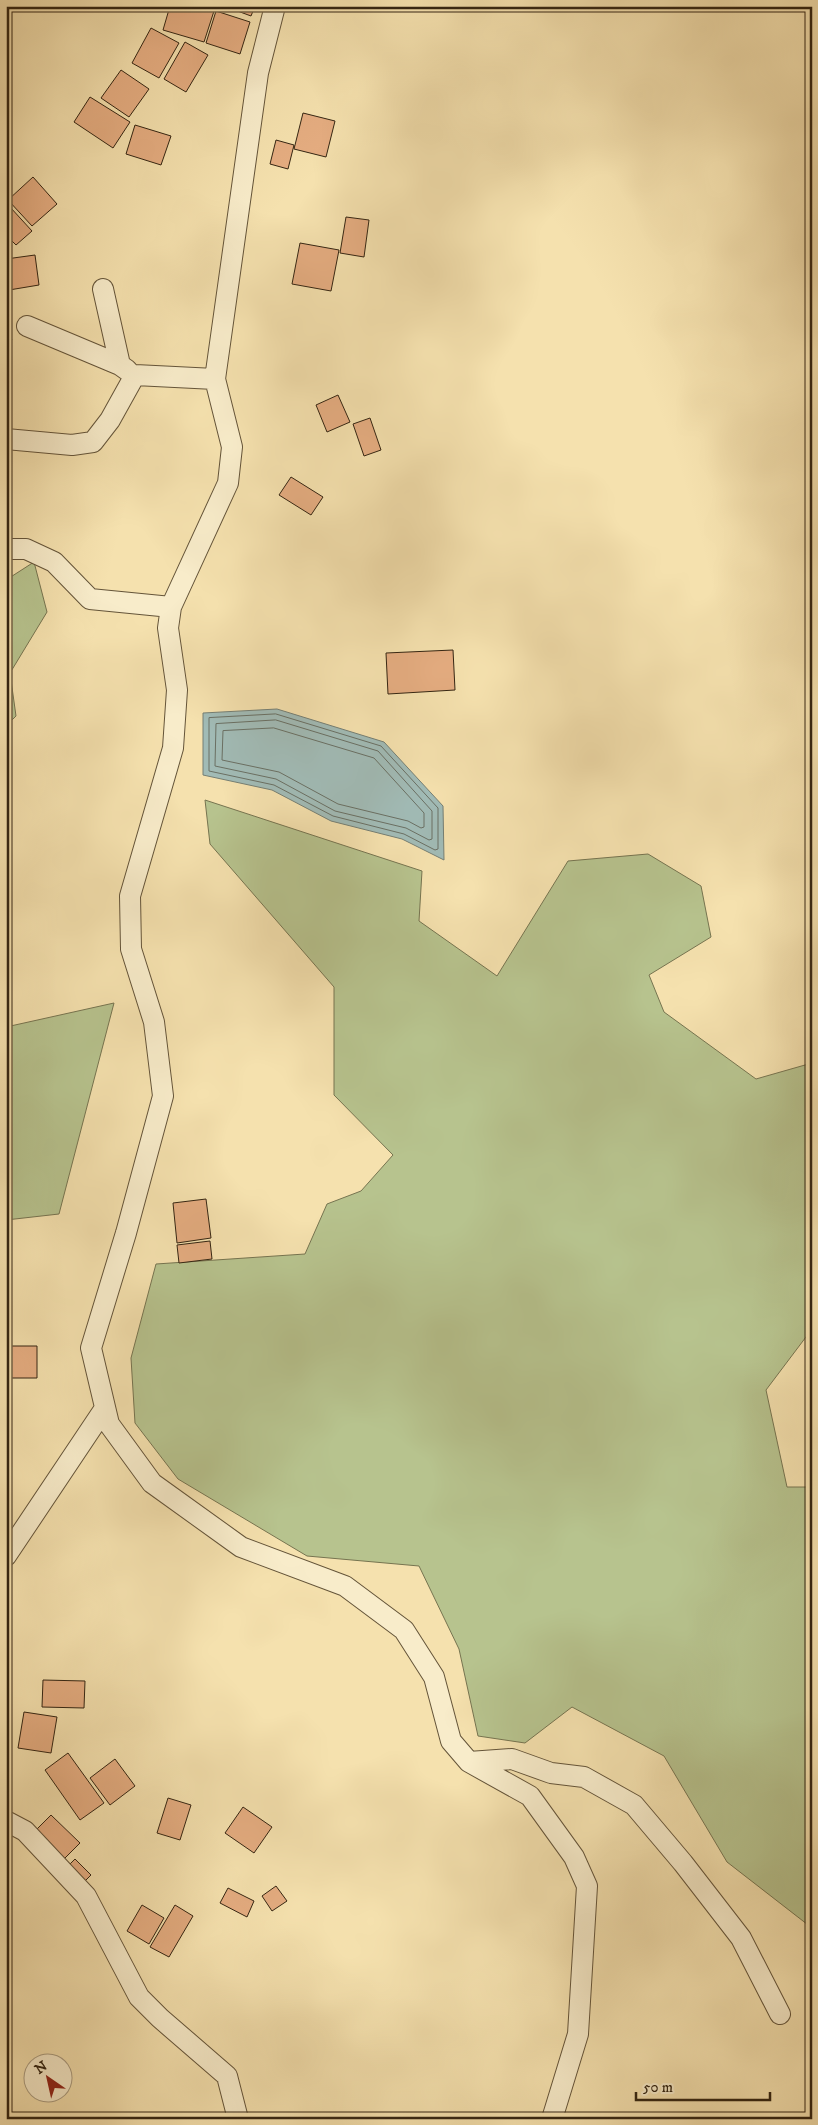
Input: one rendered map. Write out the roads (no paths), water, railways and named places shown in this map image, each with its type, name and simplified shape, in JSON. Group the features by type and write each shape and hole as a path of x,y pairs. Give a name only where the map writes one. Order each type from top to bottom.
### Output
{"street":[{"path":"276,6 258,73 215,380 232,447 228,483 171,607 168,628 177,690 173,748 130,896 132,949 154,1022 163,1096 126,1233 92,1348 109,1424 152,1483 241,1547 345,1586 404,1630 434,1676 451,1741 470,1762 530,1796 574,1857 587,1886 578,2034 552,2119"},
{"path":"6,439 72,445 93,442 110,420 127,370 103,289"},
{"path":"28,326 127,370 215,380"},
{"path":"6,549 26,550 54,562 90,599 171,607"},
{"path":"6,1556 105,1408"},
{"path":"470,1762 512,1759 551,1773 584,1777 634,1805 683,1863 741,1938 780,2014"},
{"path":"6,1821 25,1830 86,1896 139,1997 160,2018 227,2076 238,2119"}],"water":[{"path":"277,709 384,742 443,806 444,860 402,839 331,821 272,790 203,775 203,713"}]}
